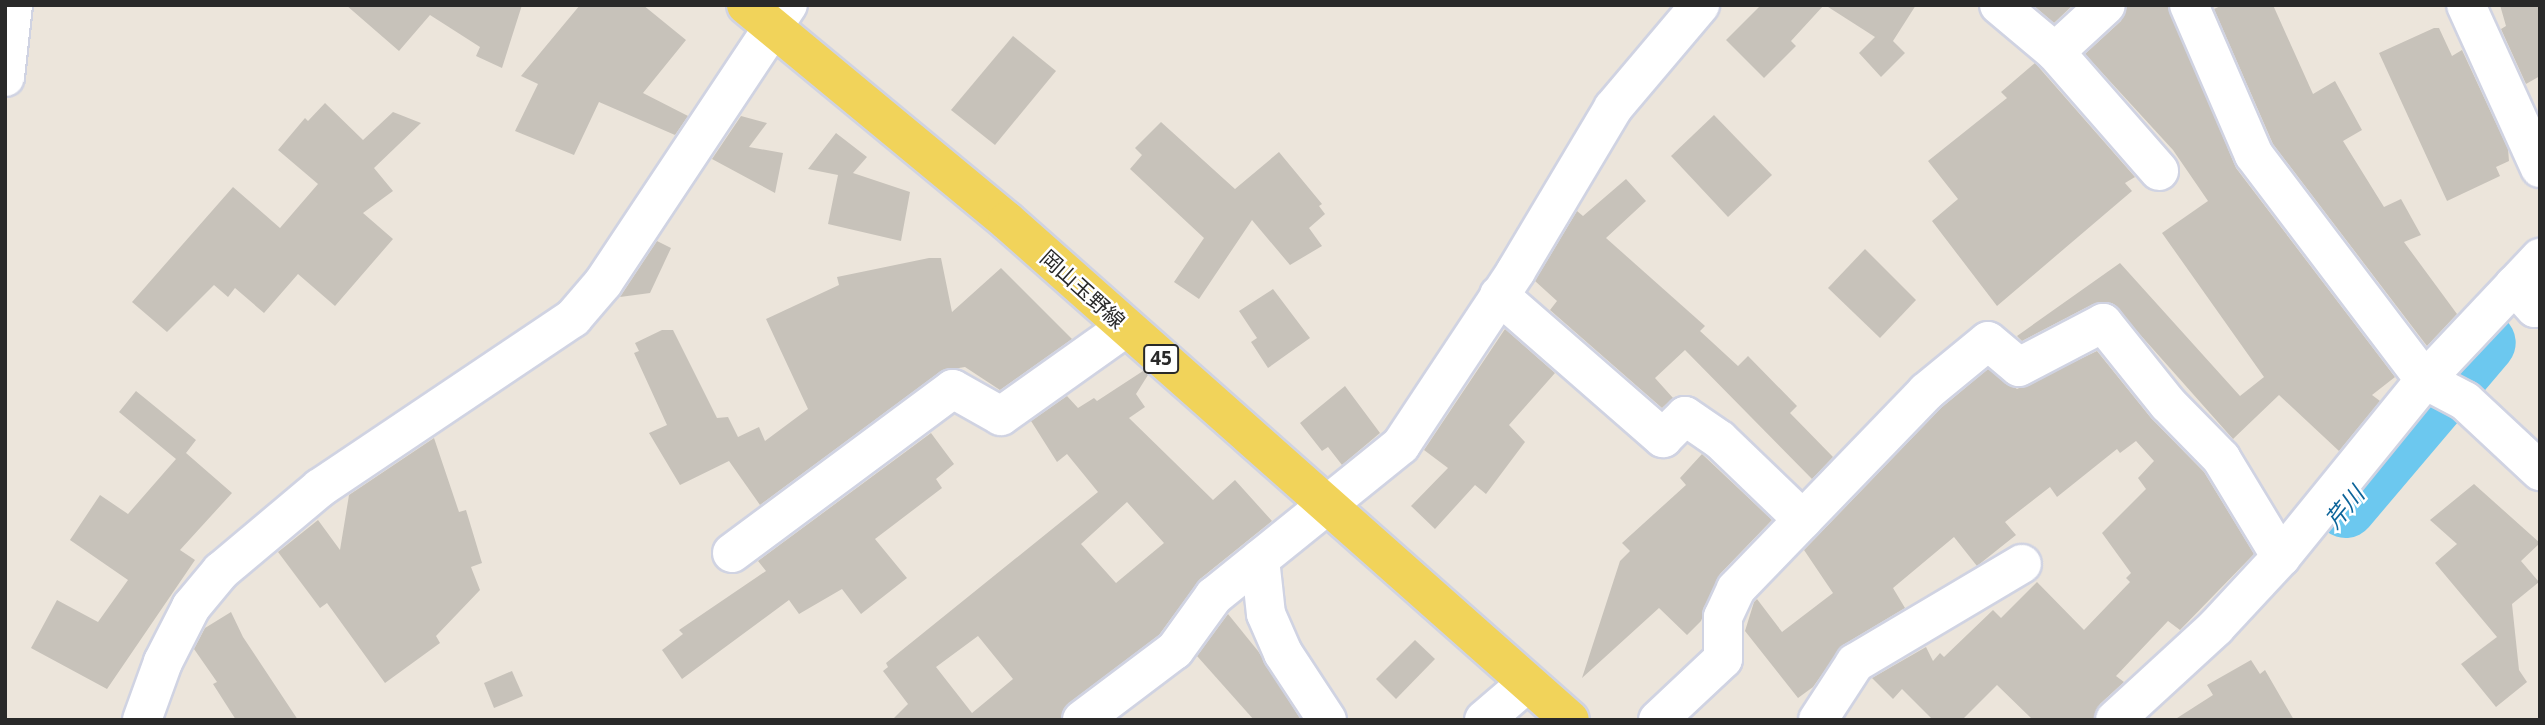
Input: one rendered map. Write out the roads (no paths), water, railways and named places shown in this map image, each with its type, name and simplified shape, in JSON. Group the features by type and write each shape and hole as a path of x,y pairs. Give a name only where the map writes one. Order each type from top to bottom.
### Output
{"main road":[{"name":"岡山玉野線","path":"769,13 1007,221 1325,507 1570,720"}],"street":[{"path":"5,77 13,5"},
{"path":"1082,720 1175,650 1214,596 1401,445 1499,295 1613,108 1700,5"},
{"path":"1999,5 2055,52 2159,171"},
{"path":"2055,52 2106,5"},
{"path":"2189,5 2254,155 2425,380 2465,401 2540,471"},
{"path":"2466,5 2540,168"},
{"path":"142,720 163,662 191,607 221,571 320,488 573,318 603,284 769,13"},
{"path":"2115,720 2216,627 2281,557 2425,380 2529,300 2540,258"},
{"path":"1499,295 1663,438 1685,416 1720,440 1803,520"},
{"path":"1658,720 1723,659 1723,617 1736,589 1926,392 1988,341 2020,367 2103,323 2168,404 2221,458 2281,557"},
{"path":"732,553 953,389 1001,416 1125,328"},
{"path":"1260,559 1266,614 1283,653 1327,720"},
{"path":"1818,720 1855,663 2022,564"},
{"path":"1484,720 1527,683"}],"waterway":[{"name":"芹川","path":"2345,507 2485,342"}]}
